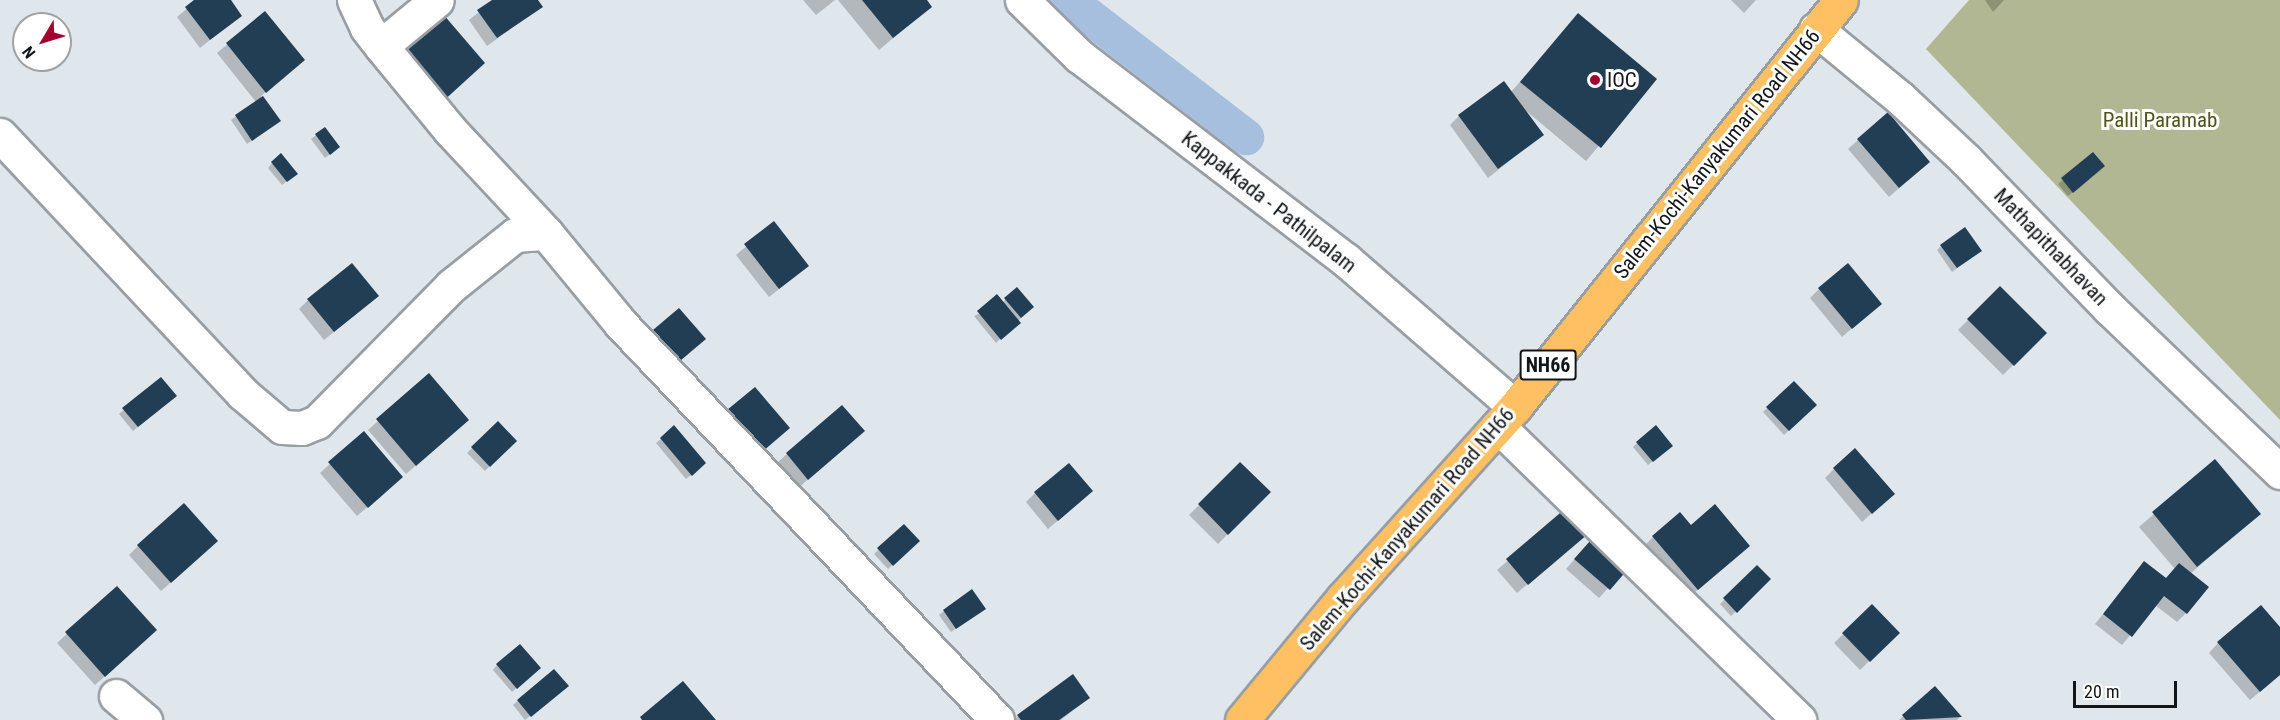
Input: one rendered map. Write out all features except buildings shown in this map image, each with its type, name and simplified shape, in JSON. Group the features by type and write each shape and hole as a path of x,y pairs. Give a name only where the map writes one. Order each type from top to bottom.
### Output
{"highway":[{"name":"Salem-Kochi-Kanyakumari Road NH66","path":"1242,720 1343,598 1506,417 1841,0"}],"street":[{"path":"354,0 367,28 450,130 546,234 621,324 997,720"},
{"path":"381,46 437,0"},
{"name":"Kappakkada - Pathilpalam","path":"1022,0 1079,56 1346,260 1506,417 1799,720"},
{"name":"Mathapithabhavan","path":"1816,29 1900,98 1966,160 2109,308 2280,472"},
{"path":"0,135 242,393 282,427 302,428 317,422 451,286 515,235 546,234"},
{"path":"116,696 145,720"}],"green space":[{"name":"Palli Paramab","path":"1969,0 2280,0 2280,420 1926,49"}],"waterway":[{"path":"1068,0 1246,137"}],"place":[{"name":"IOC","path":"1595,80"}]}
